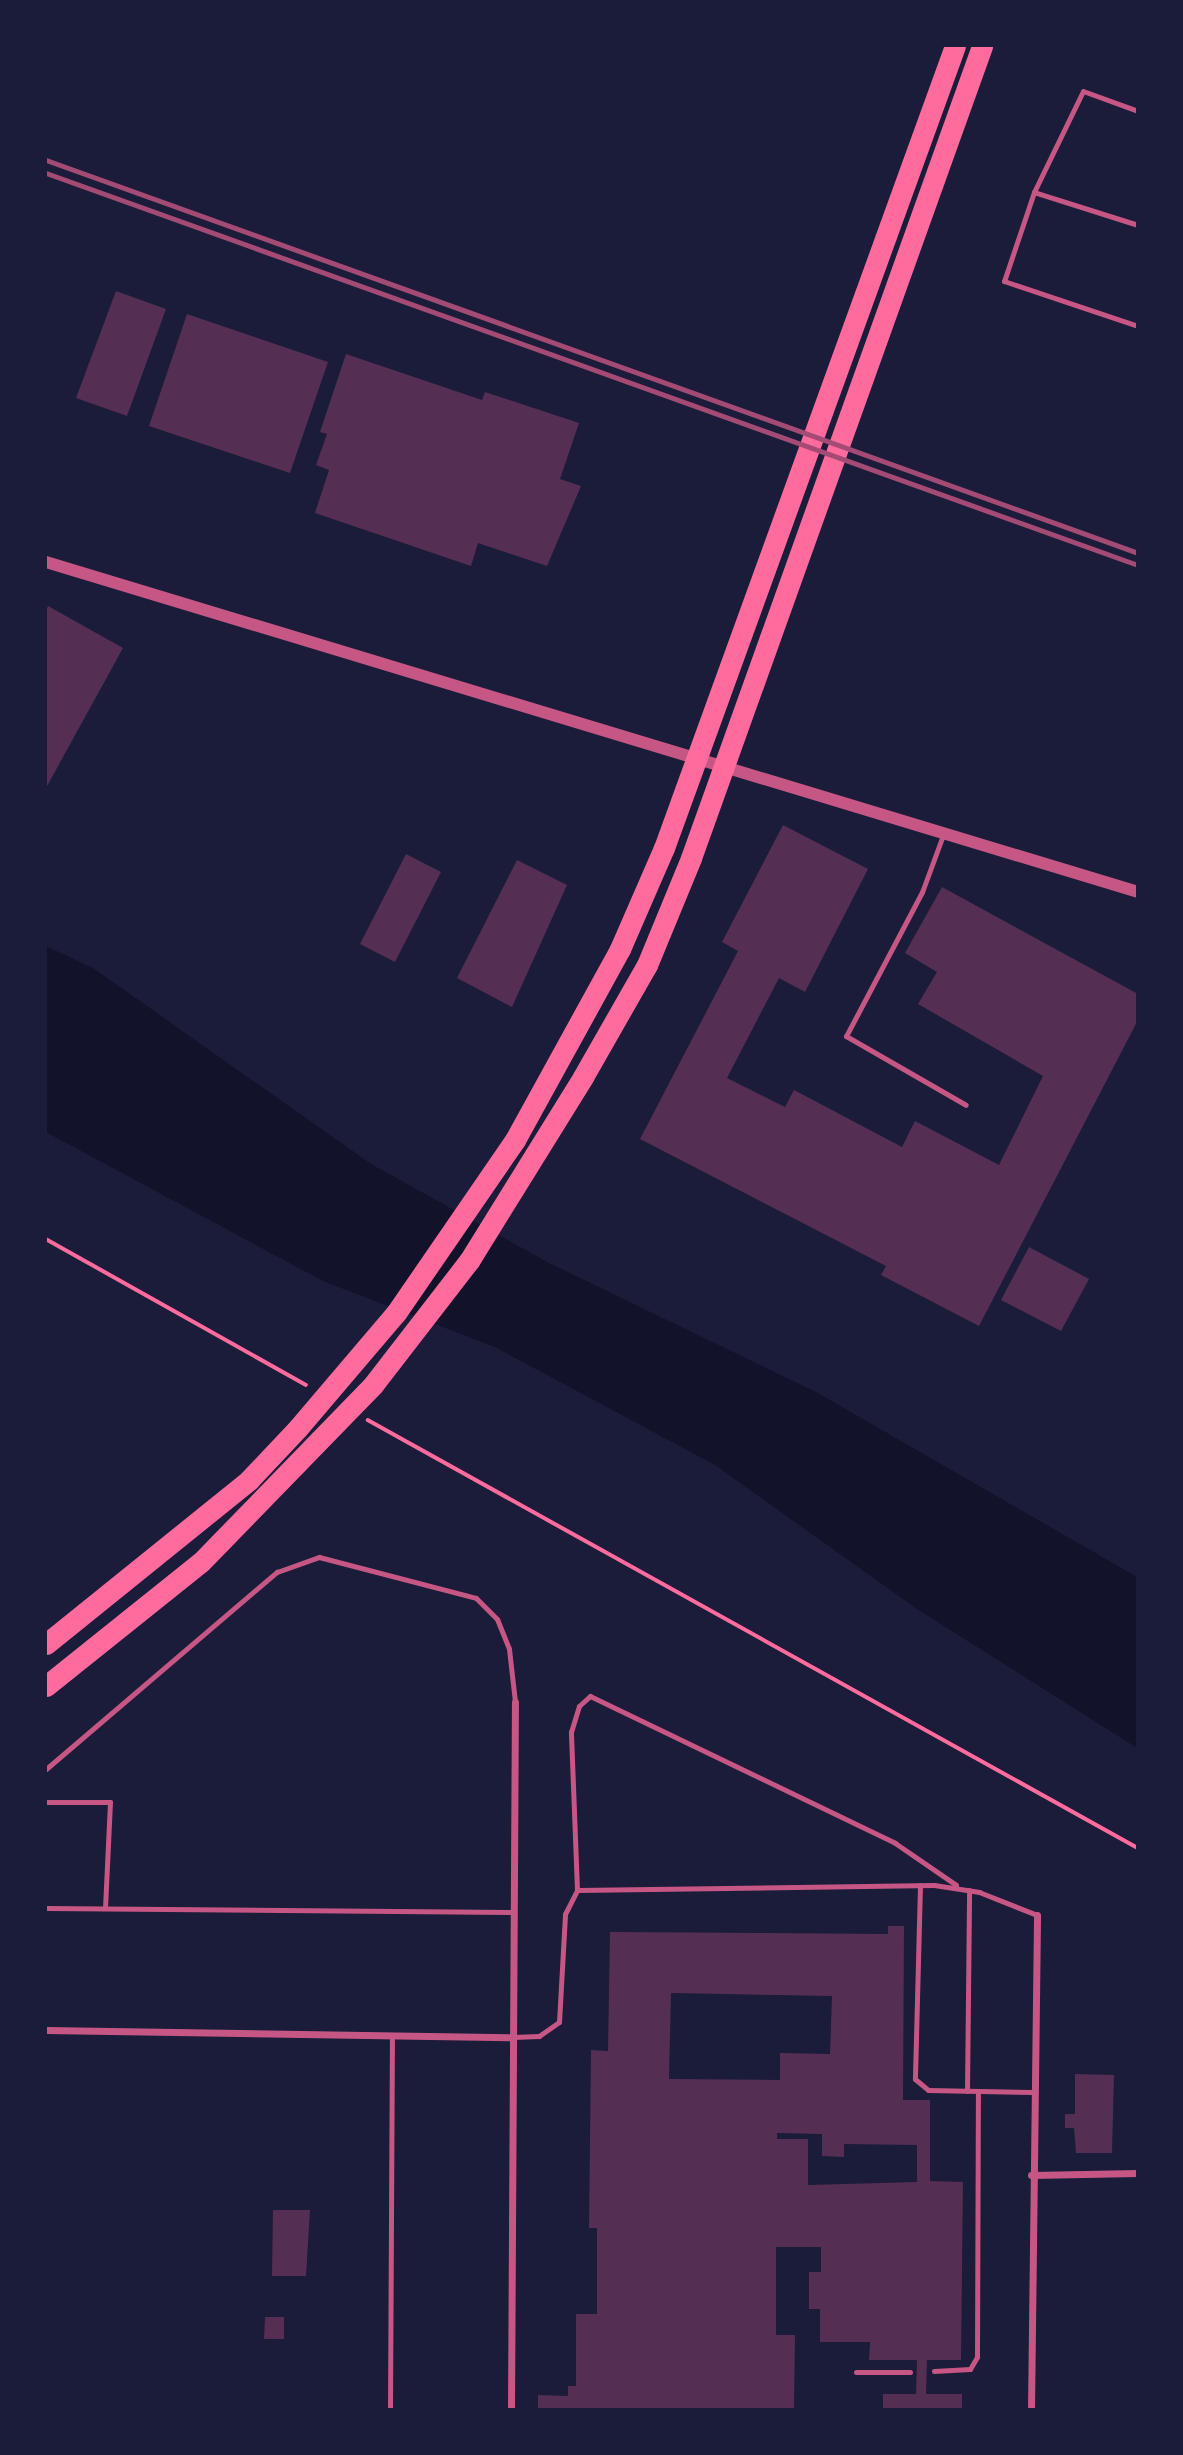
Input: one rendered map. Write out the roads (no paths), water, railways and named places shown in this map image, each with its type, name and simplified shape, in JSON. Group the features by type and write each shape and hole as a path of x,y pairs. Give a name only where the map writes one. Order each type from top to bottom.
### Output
{"highway":[{"path":"46,1644 249,1480 347,1372 446,1245 558,1064 664,848 953,50"},
{"path":"46,1686 137,1616 266,1500 418,1332 508,1203 583,1077 647,965 691,858 979,54"}],"street":[{"path":"46,562 1138,892"},
{"path":"511,2410 515,1702"},
{"path":"1031,2410 1032,2092 1037,1914"},
{"path":"46,2030 513,2037"},
{"path":"1031,2175 1138,2173"}],"lane":[{"path":"1138,111 1083,91 1034,192 1004,281 1138,326"},
{"path":"1034,192 1138,225"},
{"path":"943,835 922,892 846,1036 966,1105"},
{"path":"46,1769 277,1572 319,1557 476,1598 497,1619 509,1649 515,1702"},
{"path":"513,2037 539,2036 559,2022 565,1914 578,1890 571,1732 579,1706 590,1696 895,1843 958,1887"},
{"path":"46,1802 110,1802 105,1908"},
{"path":"920,1885 912,2072 928,2090 1032,2092"},
{"path":"578,1890 920,1885 958,1887 1037,1914"},
{"path":"967,2091 969,1890"},
{"path":"46,1908 514,1912"},
{"path":"390,2410 392,2035"},
{"path":"934,2371 970,2369 977,2357 978,2091"},
{"path":"856,2372 910,2372"}],"railway":[{"path":"46,160 1138,553"},
{"path":"46,173 1138,565"}]}
